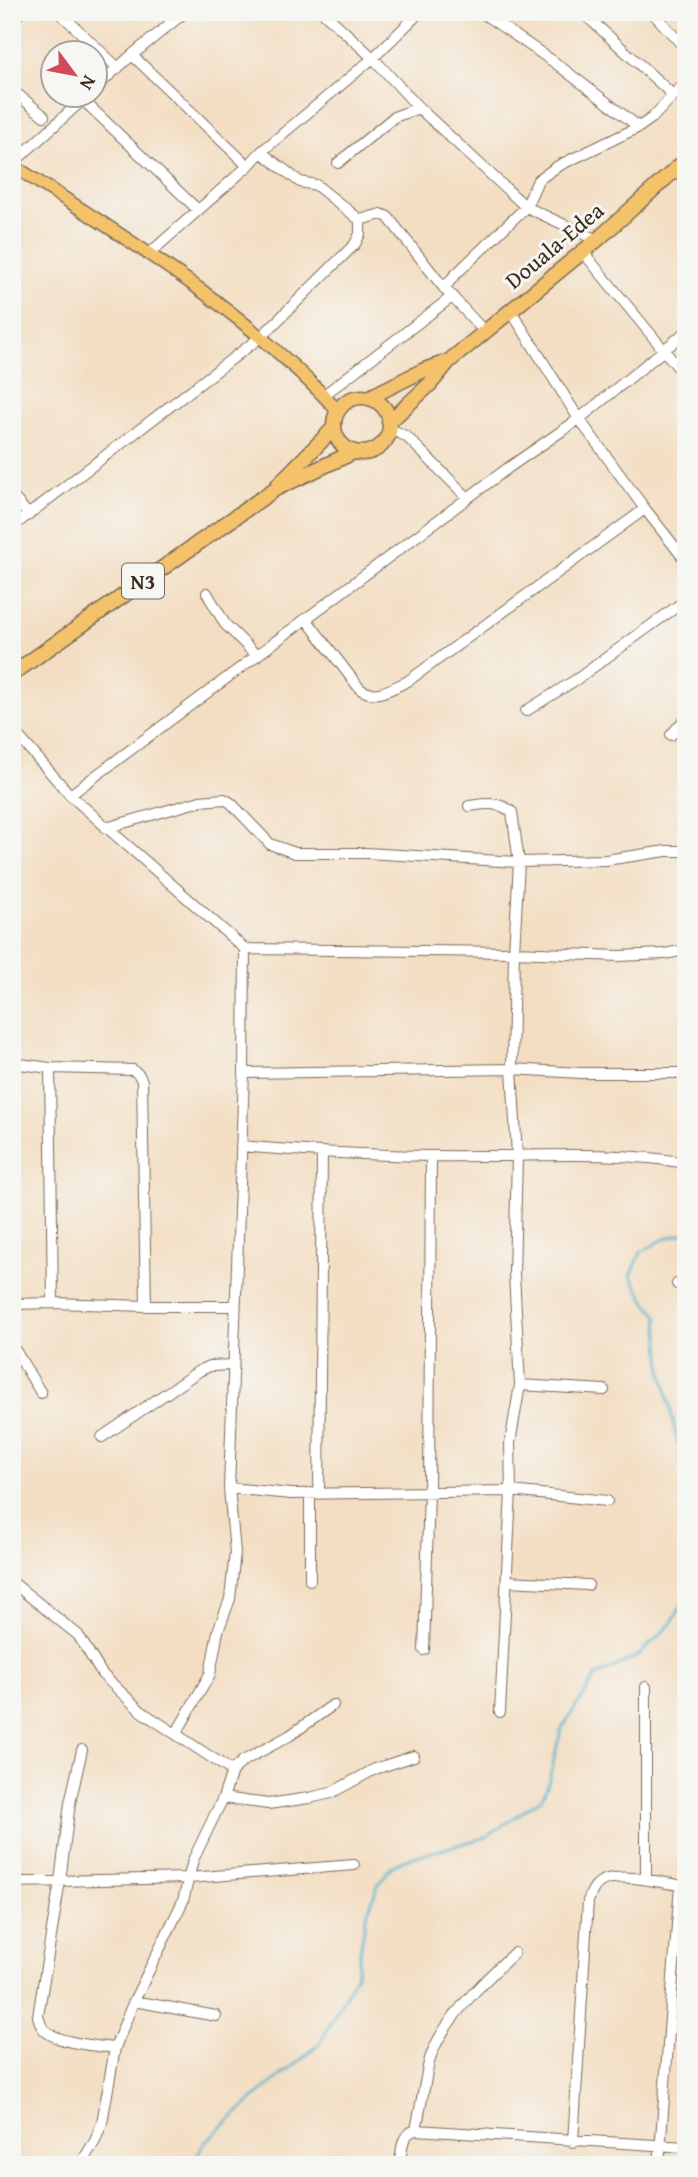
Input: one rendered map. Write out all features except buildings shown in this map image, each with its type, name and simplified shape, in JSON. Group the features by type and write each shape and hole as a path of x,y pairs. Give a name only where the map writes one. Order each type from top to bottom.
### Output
{"highway":[{"name":"Douala-Edea","path":"389,425 448,362 583,252 686,160"},
{"name":"Douala-Edea","path":"368,398 424,370 448,362"},
{"name":"N3","path":"338,411 351,400 368,398"},
{"path":"368,398 382,407 389,425"},
{"path":"338,411 334,428 337,439 344,447 354,452"},
{"name":"N3","path":"275,488 354,452 366,453 377,448 386,439 389,425"},
{"name":"N3","path":"12,674 275,488 334,428"}],"main road":[{"path":"12,164 149,253 262,336 338,411"}],"street":[{"path":"12,21 20,12"},
{"path":"59,12 118,68"},
{"path":"162,12 172,22"},
{"path":"108,77 185,12"},
{"path":"323,12 373,58 419,108 526,207 597,240"},
{"path":"149,253 261,152 373,58 420,12"},
{"path":"481,12 554,62 639,127"},
{"path":"582,12 672,94"},
{"path":"652,12 686,49"},
{"path":"132,55 248,166"},
{"path":"444,288 526,207 538,180 558,166 639,127 652,118 686,82"},
{"path":"12,90 44,116"},
{"path":"12,164 74,108"},
{"path":"97,108 198,210"},
{"path":"338,163 394,117 419,108"},
{"path":"261,152 300,182 316,185 360,220"},
{"path":"360,220 381,214 388,217 444,288 484,331"},
{"path":"12,527 262,336 346,255 360,234 360,220"},
{"path":"583,252 686,377"},
{"path":"324,396 453,296"},
{"path":"511,311 579,419 686,561"},
{"path":"70,795 508,467 579,419 686,332"},
{"path":"389,425 407,437 468,498"},
{"path":"12,496 29,515"},
{"path":"306,619 360,690 372,695 383,692 408,681 645,509"},
{"path":"207,593 225,624 257,656"},
{"path":"526,711 577,679 686,600"},
{"path":"671,736 686,718"},
{"path":"12,729 70,795 244,949 619,956 686,950"},
{"path":"106,828 200,801 224,799 270,844 295,853 366,853 519,862 606,860 666,851 686,851"},
{"path":"469,806 491,803 512,811 519,862 512,1069 517,1156 514,1274 520,1385 510,1443 511,1491 500,1712"},
{"path":"176,1734 210,1674 218,1631 230,1598 235,1552 229,1488 244,1073 244,949"},
{"path":"12,1063 50,1068 134,1070 139,1075 142,1082 146,1306"},
{"path":"50,1068 53,1303"},
{"path":"244,1073 512,1069 581,1073 686,1073"},
{"path":"241,1146 322,1153 633,1157 686,1163"},
{"path":"310,1580 315,1493 322,1153"},
{"path":"424,1650 429,1492 431,1156"},
{"path":"12,1304 236,1306"},
{"path":"12,1345 15,1358 41,1393"},
{"path":"102,1437 199,1371 211,1366 233,1365"},
{"path":"520,1385 604,1390"},
{"path":"229,1488 291,1494 511,1491 607,1501"},
{"path":"507,1581 588,1586"},
{"path":"12,1582 78,1635 102,1674 142,1712 232,1771"},
{"path":"646,1686 646,1879"},
{"path":"80,2165 95,2141 102,2123 116,2048 134,2001 183,1901 193,1860 223,1798 232,1771 243,1761 289,1736 333,1705"},
{"path":"82,1749 70,1803 38,2016 42,2028 51,2035 74,2042 116,2048"},
{"path":"223,1798 268,1804 309,1798 331,1793 375,1769 414,1756"},
{"path":"12,1882 190,1878 354,1865"},
{"path":"573,2142 589,1901 594,1887 607,1878 646,1879 683,1886 659,2165"},
{"path":"416,2130 429,2062 441,2034 483,1983 514,1953"},
{"path":"134,2001 216,2016"},
{"path":"400,2165 402,2143 409,2132 416,2130 573,2142 686,2147"}],"waterway":[{"path":"686,1233 666,1238 641,1252 631,1276 658,1316 662,1369 686,1484"},
{"path":"192,2165 205,2142 319,2045 356,1975 366,1917 378,1885 391,1867 403,1860 486,1837 541,1799 547,1787 561,1730 596,1676 638,1656 670,1625 686,1598"}]}
